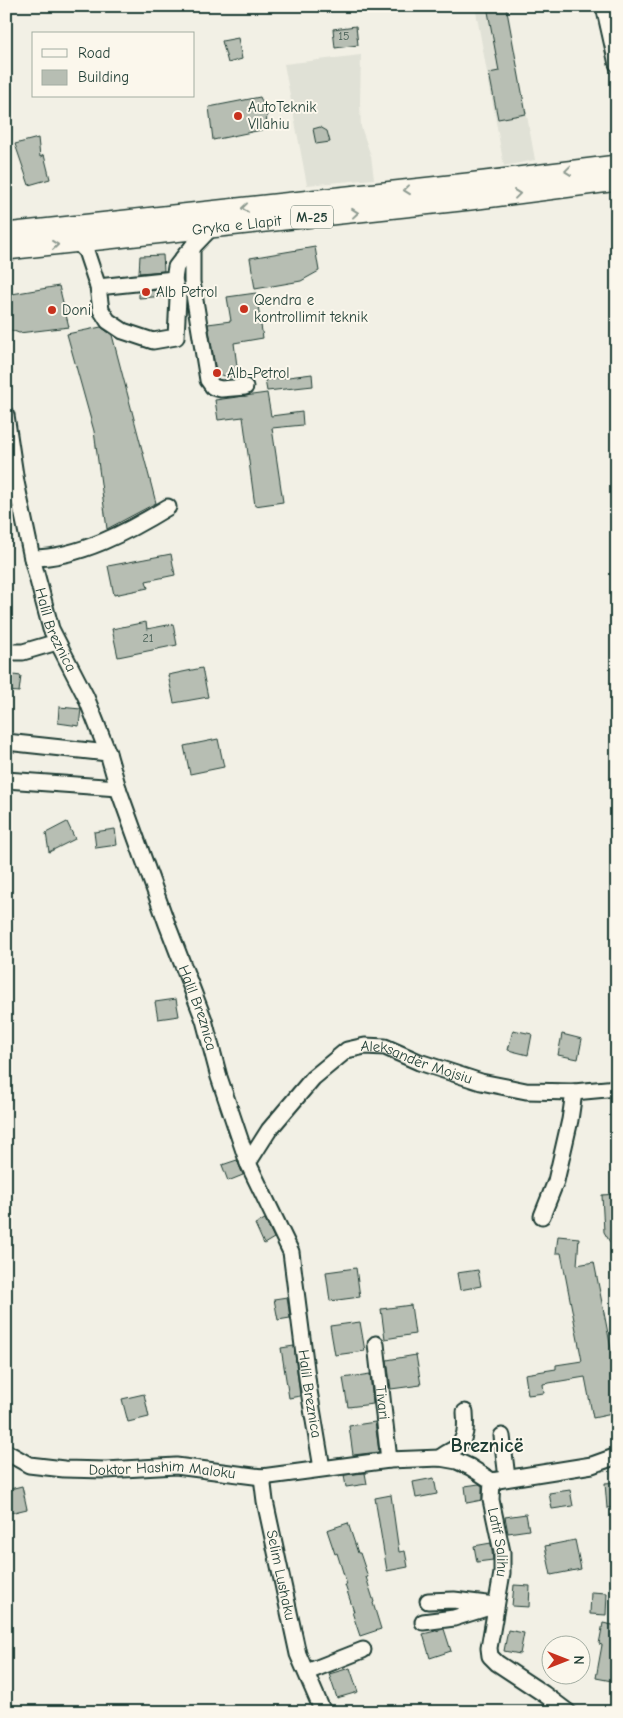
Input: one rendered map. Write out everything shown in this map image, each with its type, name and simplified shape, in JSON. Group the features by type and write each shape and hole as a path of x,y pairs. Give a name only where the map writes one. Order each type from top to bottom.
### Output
{"main road":[{"name":"Gryka e Llapit","path":"6,233 429,188 617,165"},
{"name":"Gryka e Llapit","path":"6,250 210,229 617,182"}],"street":[{"path":"604,6 617,64"},
{"path":"78,243 86,251 98,287 101,310 108,321 123,331 153,342 176,337 178,298 174,280 176,267 210,229"},
{"path":"192,247 192,282 208,380 213,387 221,389 245,387"},
{"path":"98,287 174,280"},
{"name":"Halil Breznica","path":"6,415 16,482 45,608 57,642 86,697 108,752 118,788 204,1020 219,1077 248,1163 291,1252 308,1385 322,1468"},
{"path":"32,558 48,558 66,554 120,535 168,507"},
{"path":"6,652 23,652 57,642"},
{"path":"6,742 108,752"},
{"path":"6,780 118,788"},
{"name":"Aleksandër Mojsiu","path":"248,1163 269,1130 312,1078 347,1050 364,1046 385,1048 419,1062 481,1082 526,1091 574,1092 617,1088"},
{"path":"542,1216 556,1181 570,1120 574,1092"},
{"name":"Tivari","path":"376,1344 389,1460"},
{"path":"440,1458 457,1447 462,1441 466,1428 465,1412"},
{"path":"502,1436 507,1478"},
{"name":"Doktor Hashim Maloku","path":"6,1452 29,1465 56,1468 106,1470 176,1466 262,1477 288,1475 322,1468"},
{"path":"322,1468 389,1460 440,1458 456,1461 470,1467 492,1481 592,1465 617,1456"},
{"name":"Selim Lushaku","path":"262,1477 265,1501 298,1654 323,1712"},
{"name":"Latif Salihu","path":"492,1481 491,1500 502,1552 502,1573 489,1648 490,1656 511,1674 544,1694 568,1712"},
{"path":"428,1601 464,1601 496,1605"},
{"path":"423,1622 454,1618 496,1605"},
{"path":"306,1672 363,1650"}],"shaded area":[{"path":"475,6 507,6 535,160 504,166"},
{"path":"361,55 361,127 371,156 374,179 307,185 284,64"}],"building":[{"path":"487,6 506,6 526,114 498,119 489,73 499,71"},
{"path":"356,26 358,45 335,48 333,29"},
{"path":"238,38 242,59 228,63 222,41"},
{"path":"260,97 267,112 266,129 213,140 209,107"},
{"path":"320,127 327,131 330,142 316,144 313,129"},
{"path":"38,138 40,157 44,155 50,179 29,185 15,144"},
{"path":"315,247 319,271 301,281 255,289 250,258"},
{"path":"163,255 164,271 139,273 140,256"},
{"path":"59,286 69,327 19,333 6,328 6,295"},
{"path":"166,289 167,296 139,298 139,292"},
{"path":"256,293 263,338 234,343 238,374 229,377 221,375 216,372 208,324 231,321 227,297"},
{"path":"101,327 112,335 156,503 107,529 94,431 67,334"},
{"path":"312,374 313,386 267,391 265,380"},
{"path":"267,393 271,416 302,412 303,425 272,428 283,502 255,506 243,417 218,420 215,400"},
{"path":"171,554 175,575 146,581 148,588 114,595 108,566"},
{"path":"146,622 147,629 173,624 177,645 118,657 112,629"},
{"path":"202,668 208,697 174,703 168,675"},
{"path":"6,674 21,676 19,692 6,691"},
{"path":"59,707 81,709 79,726 58,723"},
{"path":"218,739 224,767 190,774 184,746"},
{"path":"67,822 75,839 49,852 46,833"},
{"path":"115,829 117,845 96,848 94,832"},
{"path":"176,999 179,1016 158,1019 155,1002"},
{"path":"513,1030 532,1034 528,1055 508,1050"},
{"path":"562,1034 582,1039 578,1059 558,1055"},
{"path":"237,1160 243,1175 228,1181 222,1165"},
{"path":"617,1194 617,1254 604,1232 602,1195"},
{"path":"265,1219 274,1238 264,1244 255,1224"},
{"path":"558,1236 579,1238 577,1265 594,1262 617,1379 617,1413 593,1418 585,1377 543,1384 544,1393 528,1395 525,1374 556,1369 556,1365 582,1361 561,1253 556,1253"},
{"path":"356,1268 360,1297 330,1301 326,1272"},
{"path":"478,1270 481,1286 460,1290 457,1273"},
{"path":"287,1297 290,1318 278,1320 274,1299"},
{"path":"411,1305 415,1334 385,1339 381,1309"},
{"path":"360,1322 365,1351 335,1355 330,1326"},
{"path":"294,1346 300,1396 289,1398 281,1348"},
{"path":"416,1355 421,1385 391,1389 387,1360"},
{"path":"370,1374 373,1404 348,1407 343,1378"},
{"path":"144,1394 149,1417 128,1422 122,1399"},
{"path":"375,1422 379,1452 353,1455 349,1426"},
{"path":"365,1473 367,1484 346,1487 344,1475"},
{"path":"434,1478 437,1494 416,1498 413,1482"},
{"path":"617,1482 617,1507 607,1508 605,1483"},
{"path":"479,1484 482,1486 482,1500 467,1503 465,1486"},
{"path":"22,1486 27,1509 6,1514 6,1490"},
{"path":"570,1490 573,1506 552,1509 549,1493"},
{"path":"391,1495 399,1552 405,1551 408,1567 387,1571 375,1498"},
{"path":"526,1514 529,1530 508,1533 505,1517"},
{"path":"348,1523 368,1577 366,1577 381,1629 360,1636 345,1585 347,1585 337,1553 335,1554 327,1530"},
{"path":"575,1540 581,1569 551,1575 545,1546"},
{"path":"491,1543 493,1560 477,1562 474,1546"},
{"path":"514,1585 530,1586 529,1607 512,1606"},
{"path":"591,1592 607,1593 606,1615 590,1614"},
{"path":"603,1623 617,1626 617,1637 612,1659 616,1660 612,1681 596,1678 602,1645 599,1644"},
{"path":"444,1629 451,1651 430,1658 423,1634"},
{"path":"508,1630 524,1633 520,1654 504,1651"},
{"path":"350,1668 358,1692 337,1698 329,1674"}],"place":[{"name":"AutoTeknik Vllahiu","path":"238,116"},
{"name":"Alb Petrol","path":"146,292"},
{"name":"Qendra e kontrollimit teknik","path":"244,309"},
{"name":"Doni","path":"52,310"},
{"name":"Alb-Petrol","path":"217,373"}],"district":[{"name":"Breznicë","path":"487,1445"}]}
